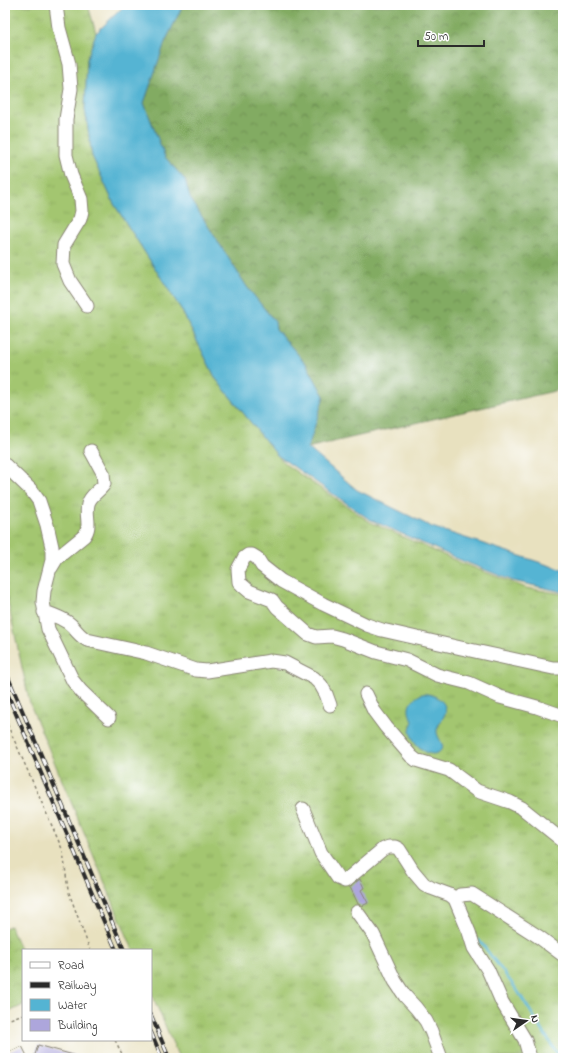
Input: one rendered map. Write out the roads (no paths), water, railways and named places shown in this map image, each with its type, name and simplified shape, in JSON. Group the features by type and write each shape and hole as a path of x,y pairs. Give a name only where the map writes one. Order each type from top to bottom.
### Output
{"lane":[{"path":"56,5 59,28 69,64 71,89 66,119 66,155 71,175 80,199 82,211 80,219 64,246 63,264 70,281 87,306"},
{"path":"49,572 57,558 87,532 89,523 88,504 104,484 103,473 91,451"},
{"path":"5,465 31,490 42,507 48,525 52,547 52,560 44,591 44,612 48,629 73,681 81,691 109,718"},
{"path":"563,668 553,668 461,648 382,630 367,625 323,604 281,581 262,566 257,558 252,555 248,555 244,558 238,569 239,582 242,585 249,591 272,600 277,607 308,634 316,636 332,636 343,639 376,652 407,660 437,675 469,683 500,697 563,716"},
{"path":"44,612 60,618 72,626 82,638 87,640 146,653 196,670 218,669 277,661 314,678 326,694 330,705"},
{"path":"366,694 374,711 386,727 416,760 449,770 477,791 510,802 522,808 563,841"},
{"path":"303,809 321,853 338,878 342,881 345,881 351,877 357,870 383,849 395,847 399,849 415,874 424,884 450,895 454,899 469,932 474,948 488,970 502,1002 525,1040 530,1058"},
{"path":"457,904 457,898 460,895 472,894 527,929 563,955"},
{"path":"356,912 372,934 395,981 405,996 426,1021 441,1058"}],"water":[{"path":"125,5 183,5 165,42 144,103 165,157 185,180 190,198 247,287 275,322 276,329 307,365 324,396 308,448 357,490 432,527 563,570 563,592 513,581 458,559 369,519 277,455 216,379 181,309 114,204 92,156 85,109 87,59 96,33"},
{"path":"422,694 431,695 440,699 446,711 437,730 437,734 443,747 439,752 434,754 424,750 414,741 410,730 413,721 409,713 411,702"}],"waterway":[{"path":"479,940 517,990 560,1058"}],"railway":[{"path":"5,670 124,949"},
{"path":"5,688 116,949"},
{"path":"152,1017 169,1058"},
{"path":"152,1034 162,1058"}]}
